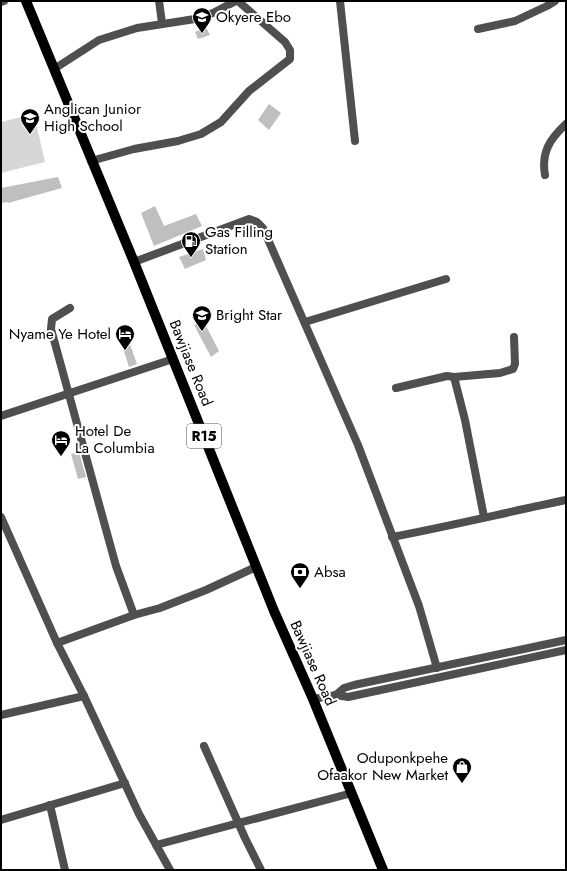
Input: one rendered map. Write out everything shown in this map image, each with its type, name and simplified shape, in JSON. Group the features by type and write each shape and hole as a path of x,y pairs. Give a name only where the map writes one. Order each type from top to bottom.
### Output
{"main road":[{"name":"Bawjiase Road","path":"26,1 134,262 256,567 383,870"}],"street":[{"path":"159,1 162,24"},
{"path":"54,69 99,40 137,28 195,19 213,13 237,1 285,42 290,50 290,59 250,91 221,122 201,134 178,141 134,149 91,161"},
{"path":"340,1 355,141"},
{"path":"478,29 515,21 555,1"},
{"path":"545,175 543,164 546,149 554,135 566,124"},
{"path":"134,262 249,220 258,222 263,228 358,445 419,606 437,668"},
{"path":"305,322 446,279"},
{"path":"70,308 52,319 51,329 116,566 134,615"},
{"path":"396,388 447,376 454,377 500,373 513,369 515,364 514,337"},
{"path":"1,416 173,359"},
{"path":"454,377 465,420 484,517"},
{"path":"392,537 566,500"},
{"path":"1,517 57,643 84,696 139,814 170,870"},
{"path":"1,542 10,538"},
{"path":"57,643 134,615 160,608 206,590 256,567"},
{"path":"336,695 344,688 566,640"},
{"path":"313,700 336,695 348,697 566,650"},
{"path":"1,715 84,696"},
{"path":"204,746 238,824 261,870"},
{"path":"1,820 125,783"},
{"path":"156,845 352,793"},
{"path":"50,805 65,870"}],"shaded area":[{"path":"34,114 45,162 1,173 1,122"}],"building":[{"path":"206,27 210,35 198,39 195,32"},
{"path":"269,104 281,113 269,130 258,120"},
{"path":"58,177 62,188 8,203 1,203 1,188"},
{"path":"155,206 164,226 196,214 202,226 154,246 141,213"},
{"path":"203,249 206,260 185,269 179,257"},
{"path":"204,322 219,351 211,357 194,325"},
{"path":"128,339 137,364 129,367 121,342"},
{"path":"79,452 86,477 78,479 71,454"}],"place":[{"name":"Okyere Ebo","path":"202,34"},
{"name":"Anglican Junior High School","path":"30,135"},
{"name":"Gas Filling Station","path":"191,258"},
{"name":"Bright Star","path":"202,332"},
{"name":"Nyame Ye Hotel","path":"125,351"},
{"name":"Hotel De La Columbia","path":"61,457"},
{"name":"Absa","path":"300,589"},
{"name":"Oduponkpehe Ofaakor New Market","path":"462,784"}]}
